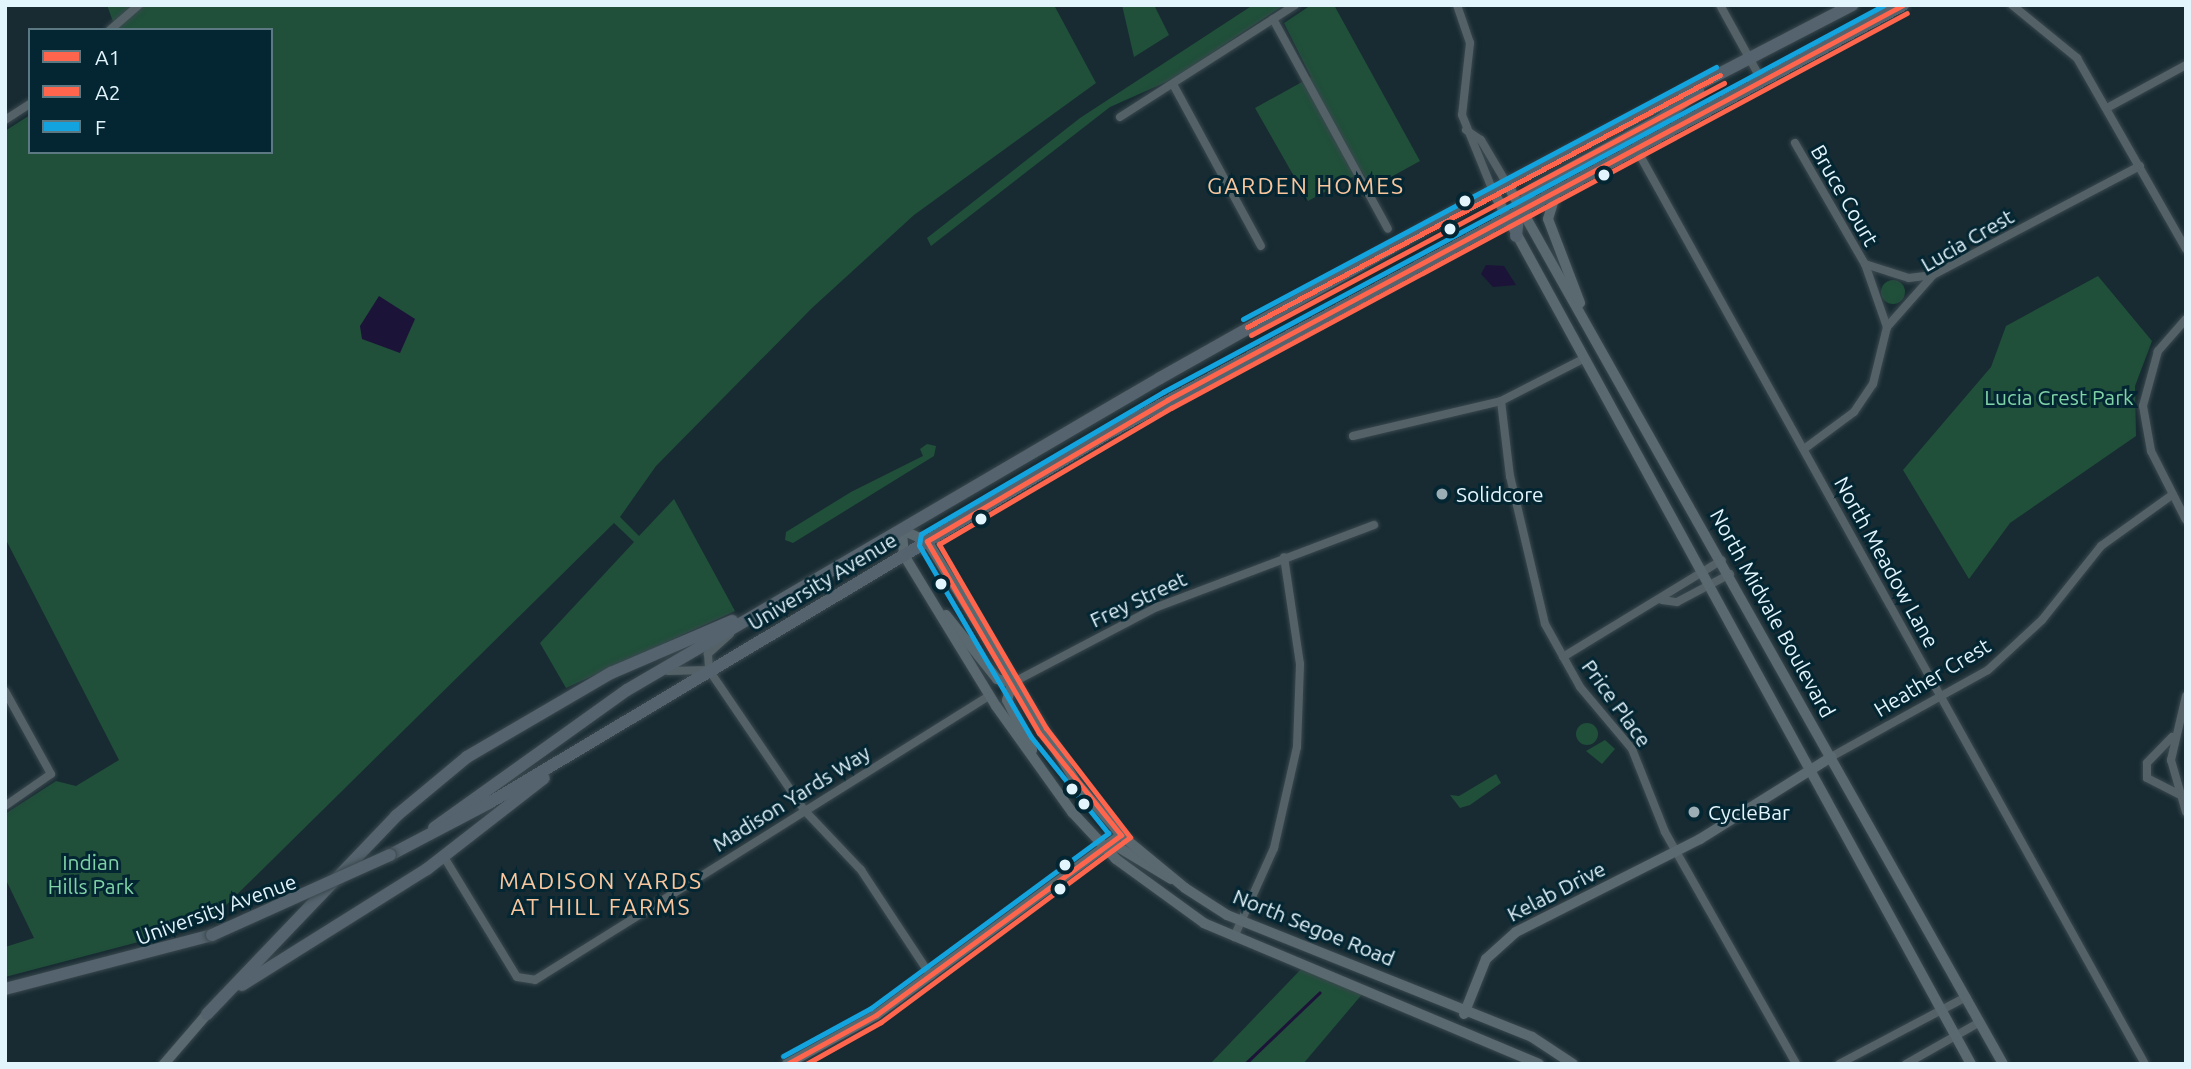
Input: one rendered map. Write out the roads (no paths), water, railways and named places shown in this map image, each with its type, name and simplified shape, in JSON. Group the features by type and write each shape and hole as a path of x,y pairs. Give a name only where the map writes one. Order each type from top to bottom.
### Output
{"main road":[{"name":"University Avenue","path":"429,834 648,677 1493,191 1852,5"},
{"name":"University Avenue","path":"5,989 154,954 261,916 390,855 576,752 709,670 1164,403 1516,214 1638,152 1903,5"},
{"path":"1516,236 1516,214 1540,184 1668,115 1707,82"},
{"path":"207,1014 396,816 467,757 611,673 851,560"},
{"path":"207,1014 263,969 444,857 576,752"}],"street":[{"path":"112,28 139,5"},
{"path":"1120,117 1174,86 1295,5"},
{"path":"1457,5 1470,43 1461,100 1466,130 1493,191"},
{"path":"1720,5 1762,81"},
{"path":"2012,5 2069,49 2107,108 2186,249"},
{"path":"1273,19 1388,229"},
{"path":"2107,108 2186,65"},
{"path":"1174,86 1261,246"},
{"path":"5,120 28,105"},
{"path":"1466,130 1480,140 1507,184"},
{"name":"Bruce Court","path":"1795,144 1865,264 1887,327"},
{"name":"North Meadow Lane","path":"1638,152 2145,1064"},
{"name":"Lucia Crest","path":"1804,449 1840,425 1864,399 1887,327 1933,275 2140,166"},
{"name":"North Midvale Boulevard","path":"1507,184 1516,214"},
{"name":"North Midvale Boulevard","path":"1493,191 1516,214 1585,315 2003,1064"},
{"path":"1555,196 1548,219 1585,315"},
{"path":"1516,236 1581,360 1971,1064"},
{"name":"Bruce Court","path":"1865,264 1909,278 1933,275"},
{"path":"2186,319 2158,351 2143,406 2151,451 2186,520"},
{"path":"1353,436 1501,401 1581,360"},
{"name":"Price Place","path":"1501,401 1542,616 1563,657 1632,750 1676,851 1796,1064"},
{"name":"Heather Crest","path":"1676,851 1831,757 1942,697 2015,648 2101,546 2172,495"},
{"name":"Frey Street","path":"1012,683 1157,607 1374,525"},
{"path":"902,530 927,541"},
{"name":"North Segoe Road","path":"902,530 904,555 989,696 1047,779 1104,849 1160,895 1234,937 1460,1026 1539,1064"},
{"name":"North Segoe Road","path":"927,541 1055,755 1121,835 1174,880 1242,921 1532,1037 1573,1064"},
{"path":"1234,937 1274,848 1297,747 1300,664 1284,557"},
{"path":"1563,657 1662,600 1722,560"},
{"path":"1662,600 1677,602 1730,574"},
{"path":"936,606 997,679 1012,683 1007,700 1047,779"},
{"path":"737,627 708,654 709,670 804,810 861,870 931,976"},
{"path":"648,677 690,666 709,670"},
{"path":"5,691 51,778 5,806"},
{"name":"Madison Yards Way","path":"444,857 517,977 535,980 989,696"},
{"path":"2186,696 2172,737 2178,794 2186,812"},
{"path":"2172,737 2147,763 2147,778 2178,794"},
{"path":"787,1064 852,1031 1121,835"},
{"path":"1104,849 1118,847 1154,874 1174,880"},
{"name":"Kelab Drive","path":"1460,1026 1478,973 1502,942 1676,851"},
{"path":"1839,1064 1966,997"},
{"path":"164,1064 207,1014"},
{"path":"1906,1064 1980,1023"}],"waterway":[{"path":"1245,1064 1319,993"}],"place":[{"name":"Solidcore","path":"1442,494"},
{"name":"CycleBar","path":"1694,812"}],"district":[{"name":"GARDEN HOMES","path":"1306,186"},
{"name":"MADISON YARDS AT HILL FARMS","path":"601,894"}],"park label":[{"name":"Lucia Crest Park","path":"2059,397"},
{"name":"Indian Hills Park","path":"91,874"}]}
